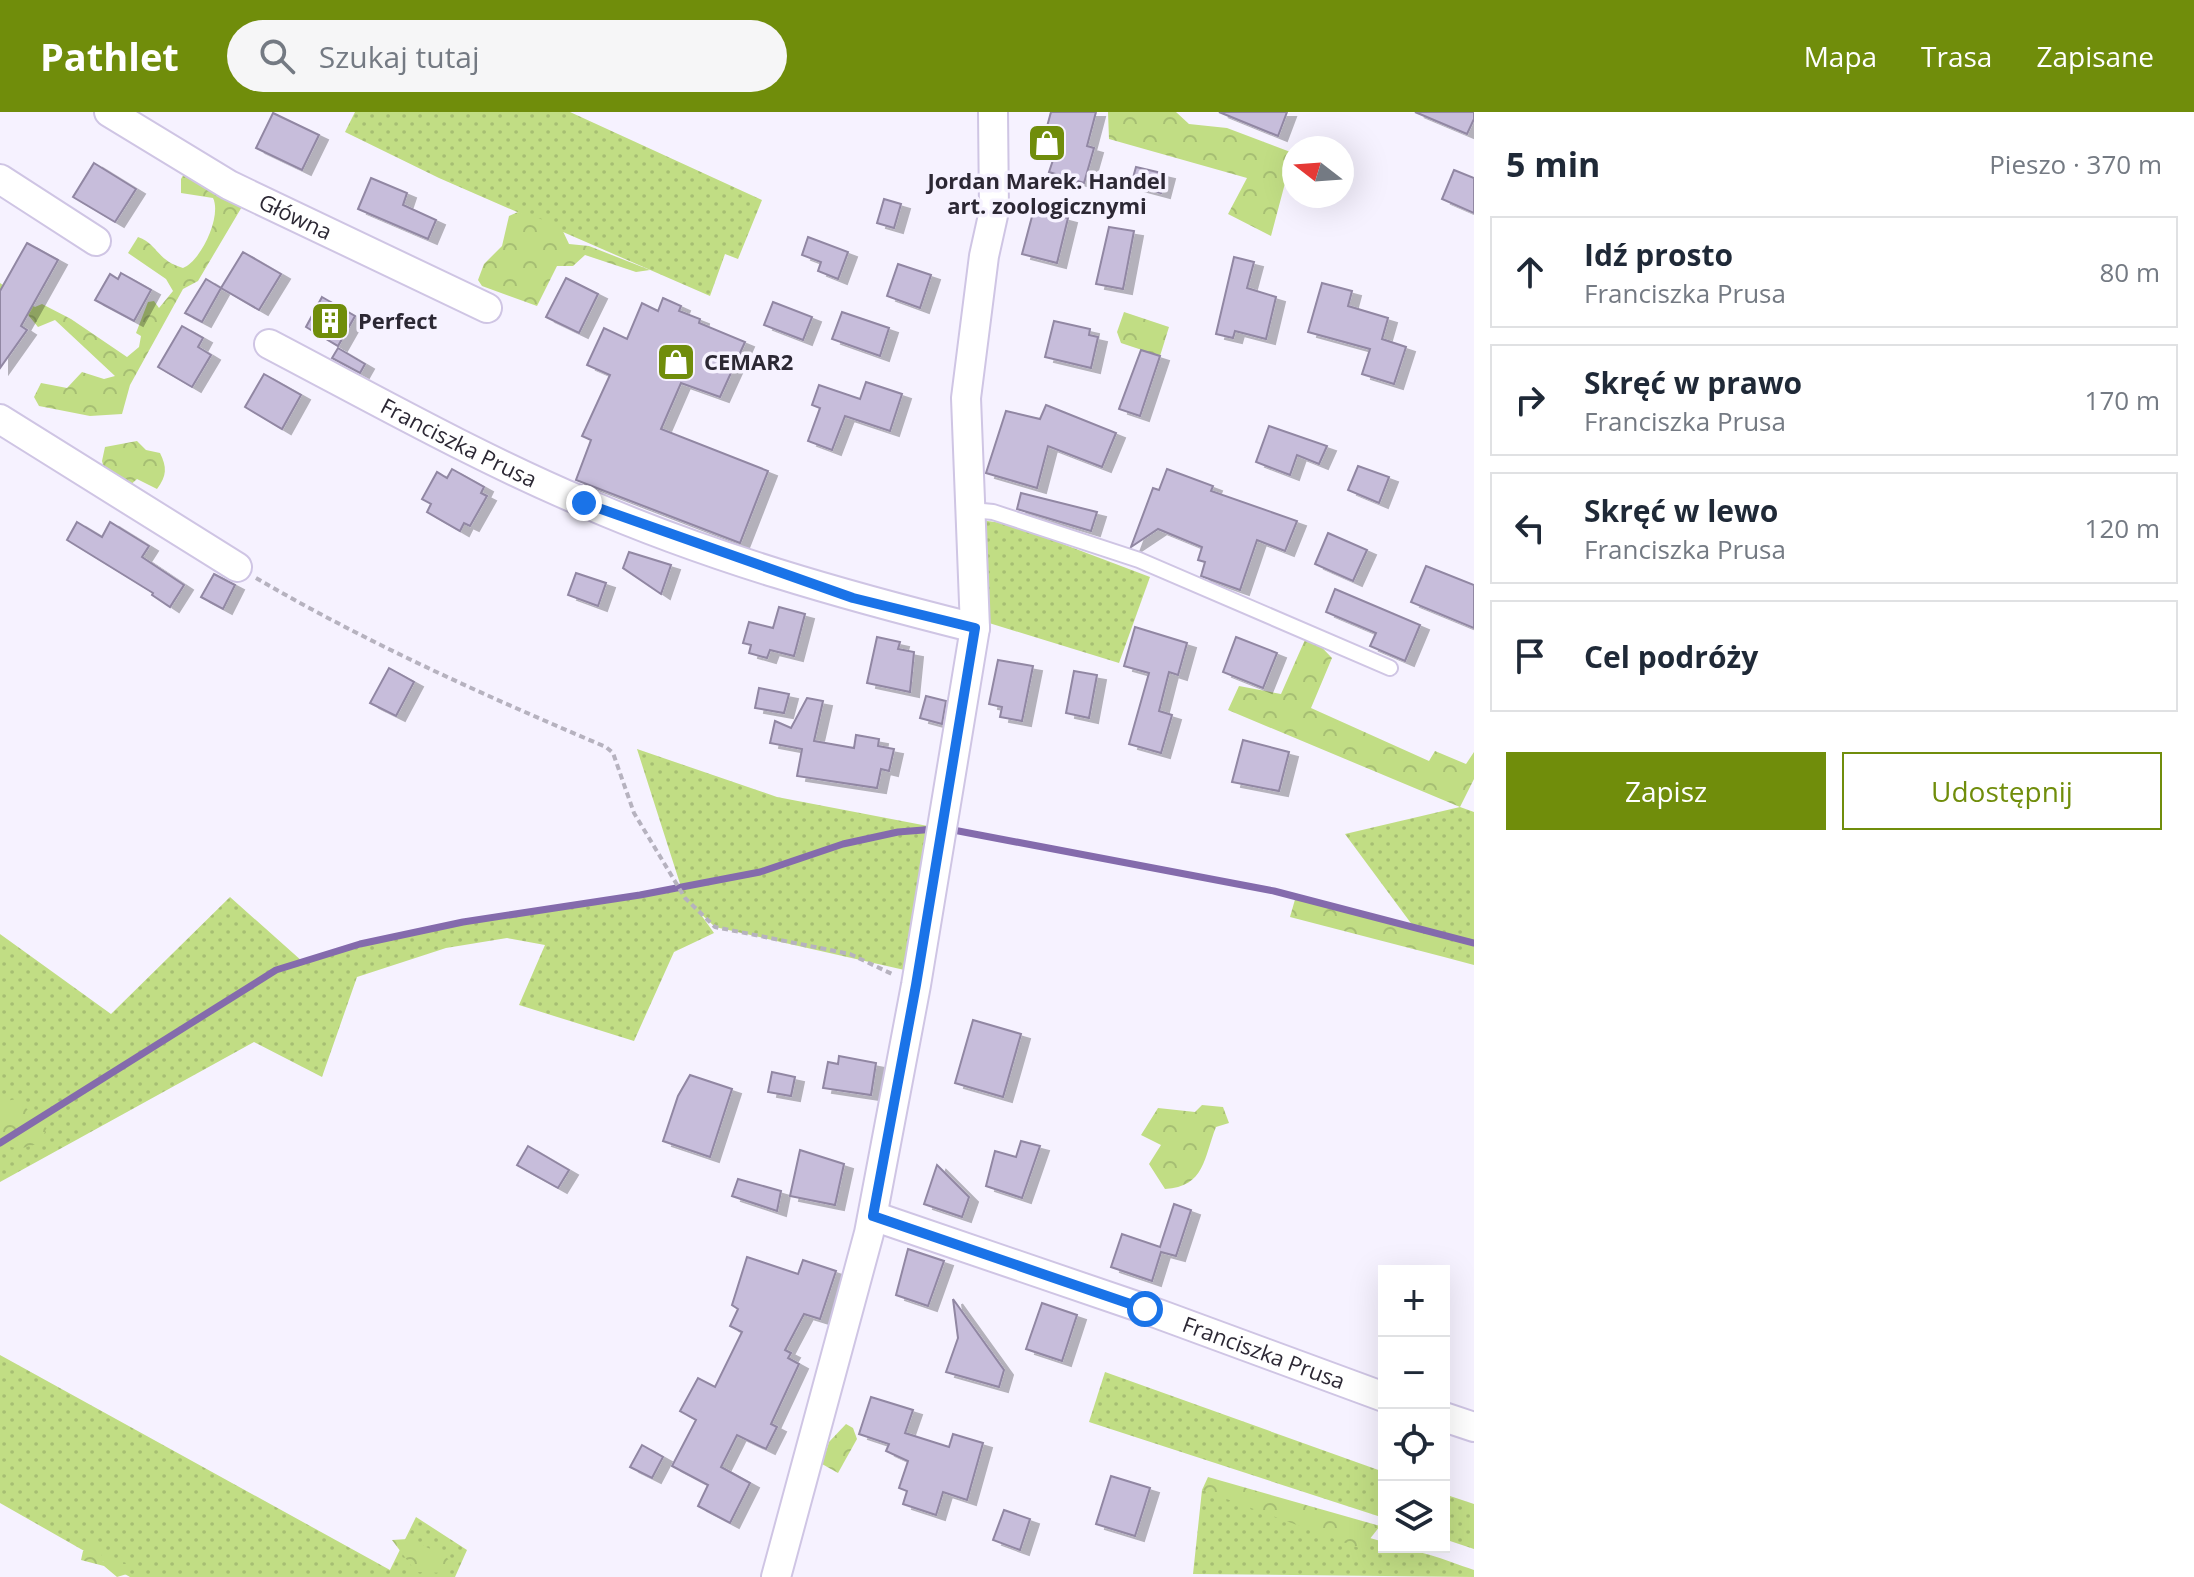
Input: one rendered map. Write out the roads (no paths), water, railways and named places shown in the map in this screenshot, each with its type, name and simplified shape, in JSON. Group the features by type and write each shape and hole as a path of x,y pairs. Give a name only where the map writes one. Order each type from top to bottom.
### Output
{"street":[{"name":"Główna","path":"109,112 229,185 487,308"},
{"path":"776,1577 873,1216 916,985 975,628 966,398 984,256 994,211 993,112"},
{"path":"0,179 96,241"},
{"name":"Franciszka Prusa","path":"269,344 443,436 584,503 853,598 975,628"},
{"path":"0,419 237,567"},
{"name":"Franciszka Prusa","path":"873,1216 1145,1309 1378,1395"},
{"path":"1450,1419 1474,1427"}],"lane":[{"path":"972,510 993,512 1139,560 1390,668"}],"waterway":[{"path":"0,1143 276,970 360,944 463,922 640,895 760,872 843,844 898,832 936,829"},
{"path":"948,829 1274,891 1474,943"}],"place":[{"name":"Jordan Marek. Handel art. zoologicznymi","path":"1047,143"},
{"name":"Perfect","path":"330,321"},
{"name":"CEMAR2","path":"676,362"}]}
